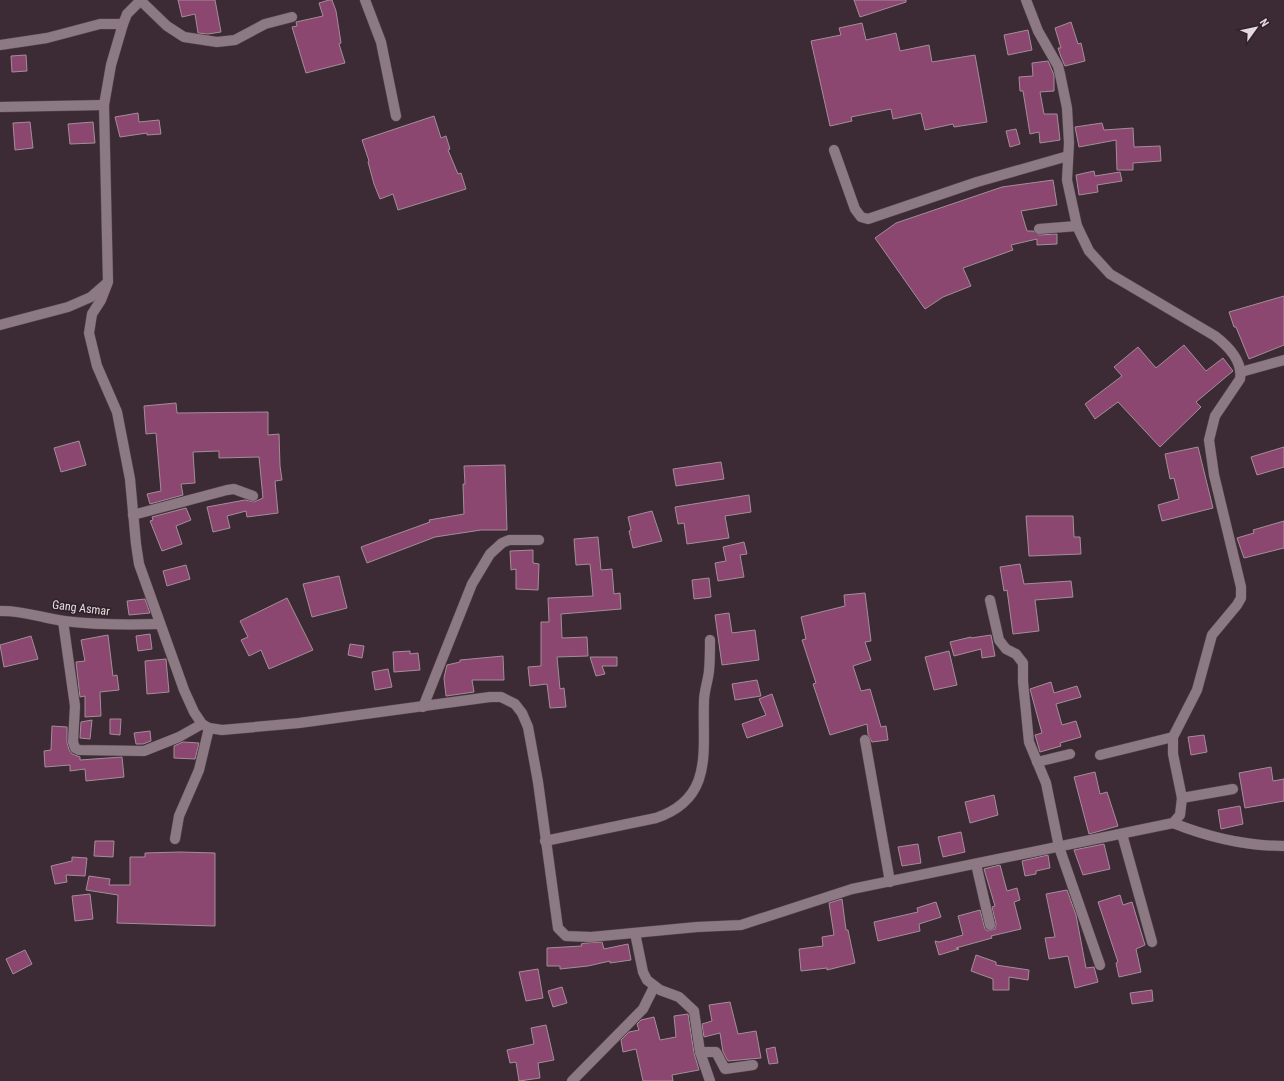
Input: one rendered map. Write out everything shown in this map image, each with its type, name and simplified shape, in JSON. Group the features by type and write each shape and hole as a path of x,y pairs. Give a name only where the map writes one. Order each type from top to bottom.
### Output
{"street":[{"path":"292,17 265,24 235,40 217,42 184,36 167,26 141,0 127,14 123,24 111,65 104,105 108,282 101,300 92,314 89,333 98,366 117,412 130,479 139,564 184,690 194,712 206,726 222,730 299,723 495,697 508,699 515,704 522,713 528,727 538,782 556,922 562,933 566,936 591,937 697,926 741,925 852,889 1172,823 1215,837 1266,846 1284,846"},
{"path":"365,0 381,42 396,116"},
{"path":"1026,0 1038,31 1058,66 1060,74 1067,108 1067,180 1077,226 1088,251 1110,274 1215,336 1226,345 1238,362 1241,372 1240,379 1215,416 1209,440 1214,476 1241,587 1241,598 1212,635 1197,690 1173,737 1173,754 1182,798 1180,815 1172,823"},
{"path":"0,45 47,38 100,24 123,24"},
{"path":"0,107 104,105"},
{"path":"834,150 855,209 861,217 868,219 977,182 1068,156"},
{"path":"1039,229 1077,226"},
{"path":"0,325 68,307 91,297 108,282"},
{"path":"1241,372 1284,360"},
{"path":"133,515 227,490 234,489 253,496"},
{"path":"423,707 472,584 490,554 502,543 509,540 539,540"},
{"path":"990,600 999,640 1006,649 1016,654 1023,663 1023,682 1029,742 1046,783 1059,847 1100,965"},
{"name":"Gang Asmar","path":"0,611 13,611 63,621 121,625 160,624"},
{"path":"63,621 75,706 74,748 79,750 144,751 206,726"},
{"path":"545,841 656,818 669,813 689,798 696,787 702,770 704,702 709,672 710,640"},
{"path":"175,839 179,816 199,770 206,726"},
{"path":"1100,755 1173,737"},
{"path":"865,740 890,882"},
{"path":"1036,762 1070,754"},
{"path":"1182,798 1233,789"},
{"path":"1122,834 1152,942"},
{"path":"976,864 990,925"},
{"path":"634,933 642,972 647,980 654,987 679,997 694,1011 700,1052 710,1081"},
{"path":"572,1081 643,1010 654,987"},
{"path":"700,1052 714,1051 725,1069 753,1066"}],"building":[{"path":"178,0 215,0 221,32 208,34 198,33 195,14 182,17"},
{"path":"332,0 336,11 341,43 339,44 345,63 306,73 292,27 297,26 296,22 323,16 319,3"},
{"path":"854,0 906,0 906,2 860,17"},
{"path":"1071,22 1078,44 1081,43 1085,61 1065,66 1058,48 1061,48 1055,28"},
{"path":"862,23 866,40 896,33 900,51 929,45 932,62 975,55 987,122 954,127 953,124 925,130 921,113 893,119 891,109 851,117 852,121 830,126 811,41 841,35 839,28"},
{"path":"1028,30 1032,50 1008,55 1004,35"},
{"path":"26,55 27,71 12,72 11,56"},
{"path":"1048,61 1054,75 1054,91 1040,92 1044,114 1057,114 1060,140 1040,143 1039,132 1030,134 1023,91 1020,91 1019,77 1033,76 1032,63"},
{"path":"138,113 139,122 159,120 161,134 147,135 147,133 120,137 115,117"},
{"path":"434,116 441,138 446,136 450,149 448,150 458,174 461,173 466,189 398,210 393,194 380,199 374,184 369,161 362,140"},
{"path":"30,122 33,148 15,150 13,123"},
{"path":"93,122 95,143 70,144 68,124"},
{"path":"1102,123 1104,130 1133,128 1134,147 1160,146 1161,161 1133,163 1133,170 1117,170 1116,140 1079,147 1075,127"},
{"path":"1016,129 1020,144 1010,147 1006,131"},
{"path":"1094,171 1095,176 1120,172 1122,181 1097,185 1098,192 1079,195 1076,175"},
{"path":"1053,180 1057,205 1021,211 1027,231 1033,231 1039,235 1057,234 1057,244 1037,245 1037,239 1011,245 1013,250 963,268 971,286 943,297 925,309 875,238 896,223 1002,187"},
{"path":"1284,296 1284,345 1249,359 1236,327 1234,327 1229,312"},
{"path":"1184,345 1206,371 1223,358 1233,371 1196,402 1201,407 1160,447 1118,402 1095,419 1085,404 1122,376 1114,367 1138,347 1156,368"},
{"path":"176,403 177,413 268,412 268,435 279,434 282,480 275,481 278,513 247,517 246,511 227,516 230,528 213,532 207,507 245,500 254,502 263,498 259,457 219,458 219,451 193,452 195,483 181,484 183,495 150,504 147,494 161,491 156,433 146,434 144,406"},
{"path":"79,441 86,465 61,472 54,448"},
{"path":"1198,447 1213,508 1162,521 1158,505 1179,499 1174,478 1170,479 1165,454"},
{"path":"1284,447 1284,467 1257,475 1251,457"},
{"path":"721,462 724,479 676,486 673,469"},
{"path":"505,465 507,530 481,530 435,537 367,563 361,547 430,522 429,520 464,514 464,466"},
{"path":"749,495 751,512 725,516 729,538 687,544 684,523 678,524 675,507"},
{"path":"186,508 191,520 176,526 182,544 162,551 150,521 153,520 152,517"},
{"path":"652,511 662,541 633,548 629,531 631,530 628,517"},
{"path":"1026,516 1073,516 1074,537 1080,537 1081,554 1029,556"},
{"path":"1284,521 1284,548 1244,558 1237,538 1254,533 1253,530"},
{"path":"598,537 601,570 612,569 614,594 620,593 621,609 561,614 562,638 587,637 588,656 557,657 560,689 564,688 566,707 550,708 547,684 530,686 528,667 541,666 541,622 549,622 548,598 593,596 590,564 576,565 574,539"},
{"path":"744,542 747,554 740,555 744,577 718,581 715,563 726,561 723,547"},
{"path":"533,550 533,563 539,564 538,590 516,589 516,569 511,570 510,551"},
{"path":"1020,564 1024,584 1071,581 1073,597 1035,600 1039,631 1013,634 1007,590 1004,591 1000,567"},
{"path":"186,565 190,579 167,586 163,571"},
{"path":"339,576 347,608 312,617 303,584"},
{"path":"709,578 711,597 694,599 692,580"},
{"path":"865,593 871,641 865,642 871,660 853,666 861,691 870,689 881,727 886,726 888,740 872,742 868,734 867,724 830,735 813,684 816,683 802,640 806,639 801,617 845,606 844,595"},
{"path":"287,598 313,650 269,669 261,650 249,656 241,640 248,637 240,621"},
{"path":"145,599 150,613 129,615 127,601"},
{"path":"729,613 732,633 755,630 759,660 722,665 715,615"},
{"path":"150,634 152,649 138,651 136,636"},
{"path":"108,635 113,676 117,675 119,690 100,692 101,716 85,717 85,696 80,697 76,662 85,661 81,640"},
{"path":"991,635 995,656 982,658 981,649 954,656 950,642 971,637"},
{"path":"31,636 38,659 4,667 0,645"},
{"path":"350,644 364,646 362,658 348,655"},
{"path":"410,651 410,654 418,653 420,670 394,672 393,652"},
{"path":"949,651 957,685 934,690 925,657"},
{"path":"503,656 504,680 472,680 474,692 446,696 444,678 447,665 460,662 460,660"},
{"path":"590,657 617,657 617,666 602,666 605,674 596,676"},
{"path":"166,659 169,692 147,694 145,661"},
{"path":"388,669 392,687 375,690 372,672"},
{"path":"757,680 761,696 735,700 732,684"},
{"path":"1051,682 1054,693 1077,686 1081,697 1056,704 1062,725 1076,721 1081,737 1060,743 1061,746 1040,752 1035,735 1042,733 1030,689"},
{"path":"772,694 783,726 747,738 742,724 766,715 759,699"},
{"path":"110,719 121,719 120,735 110,734"},
{"path":"92,720 90,739 80,738 81,722"},
{"path":"52,726 67,727 67,742 69,750 72,754 80,757 80,760 122,757 124,777 86,781 85,769 70,771 70,765 45,767 44,751 51,750"},
{"path":"150,731 151,741 143,744 136,744 134,733"},
{"path":"1204,735 1207,752 1191,755 1188,737"},
{"path":"183,742 199,743 195,759 174,758 174,746"},
{"path":"1271,767 1273,781 1284,779 1284,801 1245,808 1239,773"},
{"path":"1095,772 1100,794 1107,792 1118,826 1089,834 1074,777"},
{"path":"994,795 998,815 970,823 965,802"},
{"path":"1240,806 1243,824 1221,829 1218,810"},
{"path":"961,832 965,852 943,857 938,837"},
{"path":"95,841 114,841 113,857 94,856"},
{"path":"918,844 921,863 902,866 898,847"},
{"path":"1104,844 1110,869 1083,875 1074,850"},
{"path":"145,853 215,853 215,926 117,923 118,895 86,890 89,876 110,879 109,885 130,885 130,857 145,857"},
{"path":"1048,855 1050,868 1036,871 1036,874 1025,876 1022,861"},
{"path":"72,857 87,858 85,876 66,875 67,882 55,884 51,866 72,861"},
{"path":"1000,865 1007,891 1017,888 1020,900 1014,902 1021,929 991,936 992,938 956,948 959,949 939,955 935,941 939,942 963,935 958,916 980,910 985,929 988,931 995,929 996,924 992,907 995,906 984,869"},
{"path":"1067,890 1076,915 1086,968 1094,967 1098,982 1075,988 1068,956 1049,959 1045,938 1055,937 1046,894"},
{"path":"90,894 93,919 75,921 72,896"},
{"path":"1120,895 1123,905 1132,902 1145,945 1136,949 1141,972 1119,977 1116,963 1118,962 1098,902"},
{"path":"842,899 846,930 848,930 855,963 827,970 827,968 801,971 799,949 823,946 822,937 834,935 829,903"},
{"path":"936,902 941,917 919,924 920,931 878,941 874,922 918,912 917,908"},
{"path":"602,942 604,949 628,944 631,960 610,963 610,961 588,966 560,969 560,966 547,966 547,948 582,946 581,944"},
{"path":"25,950 32,964 13,974 6,959"},
{"path":"976,955 996,962 996,965 1029,970 1028,980 1009,977 1009,990 993,990 993,979 971,971"},
{"path":"538,969 543,998 526,1001 519,972"},
{"path":"562,987 567,1003 553,1007 548,991"},
{"path":"1152,990 1153,1001 1132,1004 1130,993"},
{"path":"730,1002 738,1034 756,1031 761,1058 728,1061 723,1052 720,1033 704,1037 702,1024 712,1021 709,1005"},
{"path":"688,1014 694,1053 699,1070 672,1075 673,1081 643,1081 636,1049 623,1052 621,1040 629,1032 639,1030 637,1024 641,1020 654,1017 660,1040 676,1037 674,1016"},
{"path":"546,1025 554,1060 538,1063 540,1078 519,1081 516,1062 510,1063 507,1050 534,1044 531,1028"},
{"path":"775,1047 778,1063 769,1064 766,1049"}]}
